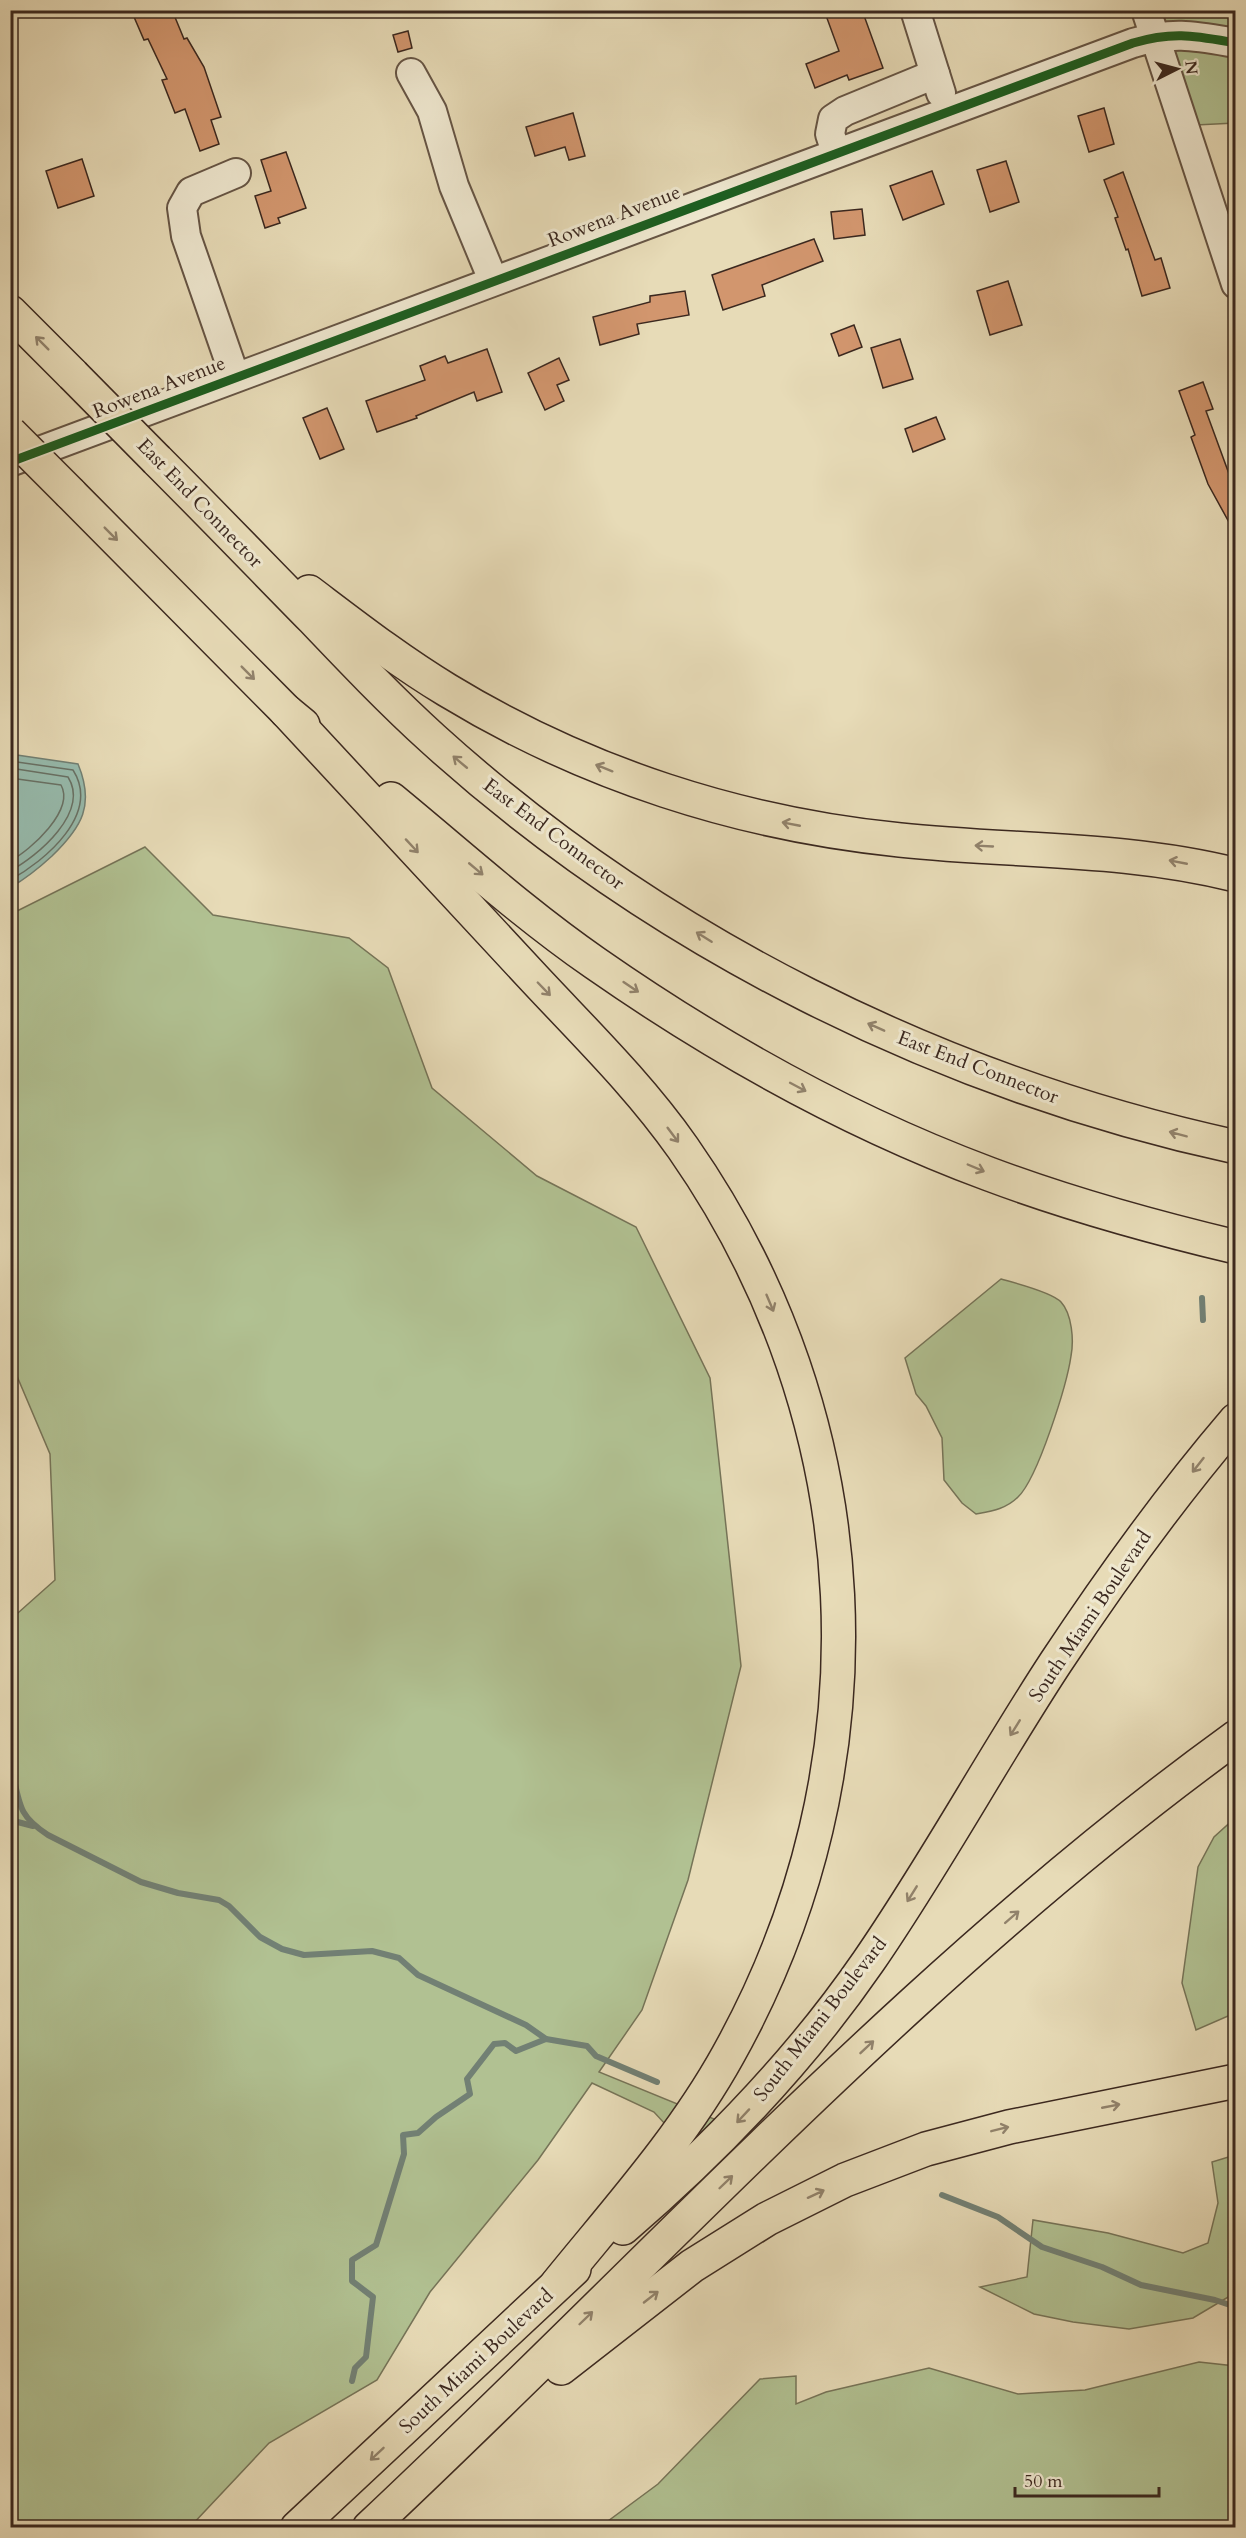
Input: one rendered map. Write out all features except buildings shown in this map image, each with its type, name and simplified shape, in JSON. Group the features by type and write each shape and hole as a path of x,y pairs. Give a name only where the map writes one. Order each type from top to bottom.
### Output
{"highway":[{"name":"East End Connector","path":"10,312 434,740 500,796 639,897 712,942 796,989 942,1056 1101,1113 1236,1147"},
{"path":"10,433 286,711 598,1043 634,1085 681,1145 729,1220 768,1298 800,1380 822,1465 830,1508 839,1596 838,1685 834,1729 820,1815 793,1911 747,2021 703,2097 651,2169 557,2284"},
{"path":"226,529 374,641 446,690 543,742 645,784 729,810 858,836 946,844 1121,854 1165,860 1236,875"},
{"path":"286,711 522,907 593,962 668,1012 745,1059 834,1106 987,1173 1072,1203 1236,1247"},
{"name":"South Miami Boulevard","path":"297,2528 557,2284 675,2183 758,2100 832,2010 899,1914 1055,1664 1104,1591 1162,1512 1236,1420"},
{"name":"South Miami Boulevard","path":"369,2528 757,2151 921,1997 1062,1874 1140,1810 1236,1737"},
{"path":"424,2476 692,2266 767,2219 805,2199 885,2163 968,2137 1236,2081"}],"street":[{"path":"915,10 947,112"},
{"path":"1150,24 1236,284"},
{"name":"Rowena Avenue","path":"10,462 947,112 1150,24 1182,34 1236,43"},
{"path":"411,73 432,111 454,186 493,280"},
{"path":"836,152 830,134 833,119 845,111 935,74"},
{"path":"235,377 186,236 182,208 191,192 236,173"}],"green space":[{"path":"1158,11 1235,11 1235,123 1196,125"},
{"path":"145,847 213,915 349,938 388,968 432,1088 537,1176 636,1227 710,1378 741,1666 688,1880 642,2010 599,2072 719,2121 690,2151 654,2112 592,2083 538,2160 430,2292 377,2380 269,2443 190,2527 11,2527 10,1620 55,1580 50,1454 11,1362 11,914"},
{"path":"1001,1279 1042,1291 1061,1302 1070,1320 1072,1350 1064,1387 1043,1451 1026,1487 1018,1497 1004,1507 976,1514 962,1503 944,1480 942,1438 926,1406 916,1394 905,1358"},
{"path":"1235,1818 1235,2013 1196,2030 1182,1983 1198,1867 1214,1837"},
{"path":"1235,2155 1235,2293 1193,2318 1129,2329 1073,2322 1034,2314 980,2287 1027,2277 1033,2220 1108,2233 1183,2253 1208,2243 1218,2203 1212,2162"},
{"path":"1199,2362 1235,2366 1235,2527 600,2527 658,2484 760,2379 796,2376 796,2404 826,2392 929,2368 1018,2394 1085,2390"}],"water":[{"path":"10,754 78,764 85,792 83,814 71,835 42,865 11,887"}],"waterway":[{"path":"1202,1298 1203,1320"},
{"path":"10,1776 14,1779 18,1798 27,1818 48,1835 141,1882 178,1893 219,1900 229,1906 260,1937 282,1949 304,1955 372,1951 399,1958 418,1975 526,2025 546,2039 587,2046 596,2056 657,2082"},
{"path":"10,1820 33,1826"},
{"path":"352,2381 355,2368 366,2357 373,2297 352,2281 352,2260 376,2245 404,2154 403,2135 418,2133 436,2117 470,2094 467,2079 494,2044 505,2043 516,2051 546,2039"},
{"path":"942,2195 998,2217 1042,2247 1102,2267 1141,2285 1215,2300 1236,2307"}],"cycle path":[{"path":"10,462 1133,43 1173,36 1208,38 1236,43"}]}
